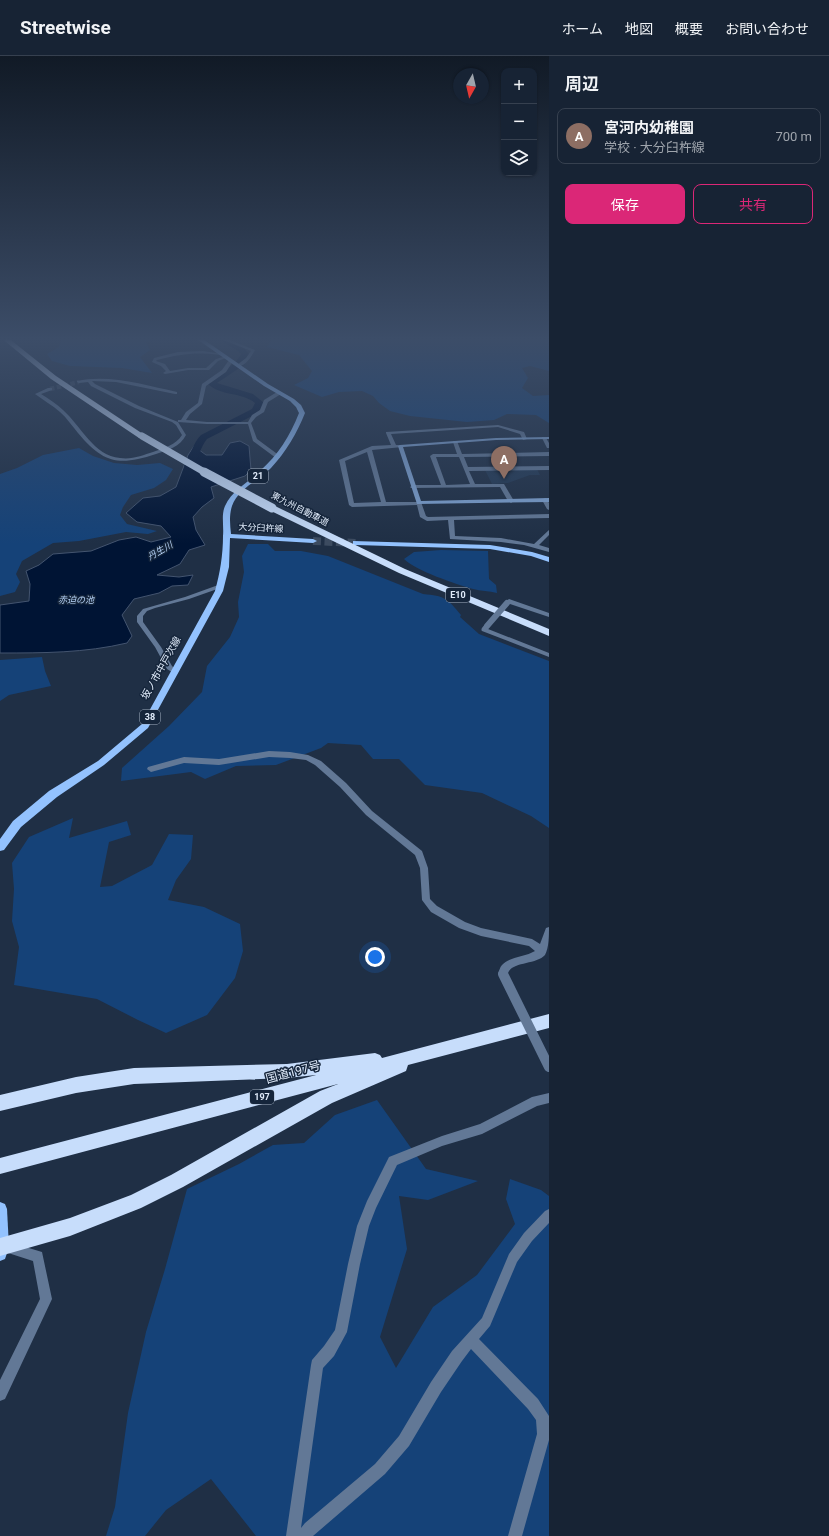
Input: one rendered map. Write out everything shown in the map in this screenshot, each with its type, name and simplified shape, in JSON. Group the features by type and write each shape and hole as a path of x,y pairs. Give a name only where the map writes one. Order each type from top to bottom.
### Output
{"highway":[{"name":"東九州自動車道","path":"94,406 142,436 272,508 402,571 549,633"},
{"name":"東九州自動車道","path":"369,554 491,605 549,627"},
{"path":"402,571 549,638"},
{"path":"491,605 549,624"},
{"path":"501,1034 549,1016"},
{"name":"国道197号","path":"0,1166 549,1021"},
{"path":"0,1103 76,1086 134,1076 315,1068 437,1050"},
{"path":"1,1249 70,1227 135,1202 326,1097 437,1050"}],"main road":[{"name":"大分臼杵線","path":"299,406 302,413 278,457 262,474 247,483 229,506 227,536 313,541"},
{"name":"坂ノ市中戸次線","path":"0,847 17,824 53,794 101,763 145,726 220,586 225,567 227,536"},
{"path":"356,543 490,547 532,554 549,560"},
{"path":"0,1209 1,1249"}],"street":[{"path":"56,406 103,455 116,460 131,460 176,445 182,440 184,435 178,424 174,421 135,406"},
{"path":"184,421 188,413 197,406"},
{"path":"174,421 248,423 254,416 262,411 264,406"},
{"path":"248,423 251,426 255,440 278,457"},
{"path":"525,439 522,432 498,426 388,432 397,446 423,517 451,519 549,516"},
{"path":"549,446 547,438 374,447 342,460 352,505 547,500 549,508"},
{"path":"455,442 474,486"},
{"path":"369,449 384,504"},
{"path":"444,486 433,456 549,454"},
{"path":"467,469 549,468"},
{"path":"413,487 502,485 511,501"},
{"path":"451,519 452,538 502,539 549,550"},
{"path":"535,546 549,532"},
{"path":"174,672 169,667 158,647 140,622 140,616 145,610 187,598 220,586"},
{"path":"549,615 509,601 484,630 549,655"},
{"path":"151,769 184,760 219,762 269,754 308,758 318,763 344,785 369,813 419,853 422,858 424,868 426,900 434,909 462,925 481,932 522,940 532,944 542,952"},
{"path":"549,931 542,952 532,958 511,964 505,968 503,974 549,1068"},
{"path":"293,1536 317,1365 329,1351 341,1332 354,1264 364,1226 371,1205 393,1162 442,1141 482,1130 536,1101 549,1098"},
{"path":"304,1536 310,1528 380,1469 404,1441 436,1387 486,1322 514,1258 528,1237 549,1215"},
{"path":"0,1394 46,1299 38,1256 1,1249"},
{"path":"471,1340 533,1404 543,1418 544,1434 515,1536"}],"shaded area":[{"path":"383,406 549,406 549,423 536,415 507,414 494,420 467,422 410,416 390,411"},
{"path":"79,448 93,456 114,463 137,465 160,463 173,469 166,480 154,488 131,495 123,507 120,515 127,524 157,531 148,534 126,532 79,541 53,543 22,561 16,574 20,582 15,592 0,596 0,474 17,468 43,455"},
{"path":"537,469 540,475 530,475 508,483 492,484 485,470"},
{"path":"248,544 268,544 275,551 301,551 328,556 423,594 441,597 449,601 461,615 460,617 479,634 549,661 549,828 531,816 482,793 425,785 399,759 373,759 361,745 328,743 321,748 276,765 236,766 205,779 191,772 121,781 122,768 169,726 202,692 207,666 230,637 239,617 238,602 244,572 242,556"},
{"path":"441,550 488,551 489,579 496,585 497,593 473,589 447,580 417,568 404,559 414,552"},
{"path":"42,657 45,671 51,686 9,695 0,701 0,660"},
{"path":"73,818 69,838 127,821 131,835 109,842 100,887 112,886 152,865 169,834 193,835 191,859 176,880 168,900 204,907 240,924 243,951 235,978 207,1015 166,1033 97,999 14,985 19,947 12,921 14,889 12,863 29,837"},
{"path":"377,1100 426,1169 478,1181 428,1200 399,1196 407,1249 380,1337 396,1368 433,1307 477,1275 515,1224 506,1199 510,1179 541,1190 549,1196 549,1536 256,1536 211,1479 166,1510 145,1536 106,1536 115,1507 128,1413 146,1332 187,1189 239,1164 273,1145 304,1143 335,1115"}],"water":[{"name":"赤迫の池","path":"240,441 249,446 251,470 245,476 211,487 214,498 202,507 193,517 196,530 205,545 189,550 180,564 157,575 179,577 193,575 188,585 172,586 159,593 134,599 122,615 132,636 127,643 80,651 0,653 0,605 29,601 30,584 26,571 39,565 53,554 91,551 119,540 136,537 151,542 171,537 161,526 137,522 126,513 143,498 160,496 176,487 188,455 194,446 206,455 222,455 230,443"}],"waterway":[{"name":"丹生川","path":"189,466 193,460 199,442 204,437 255,411 258,406"}],"tunnel":[{"path":"313,541 356,543"}],"place":[{"name":"宮河内幼稚園","path":"504,479"}]}
